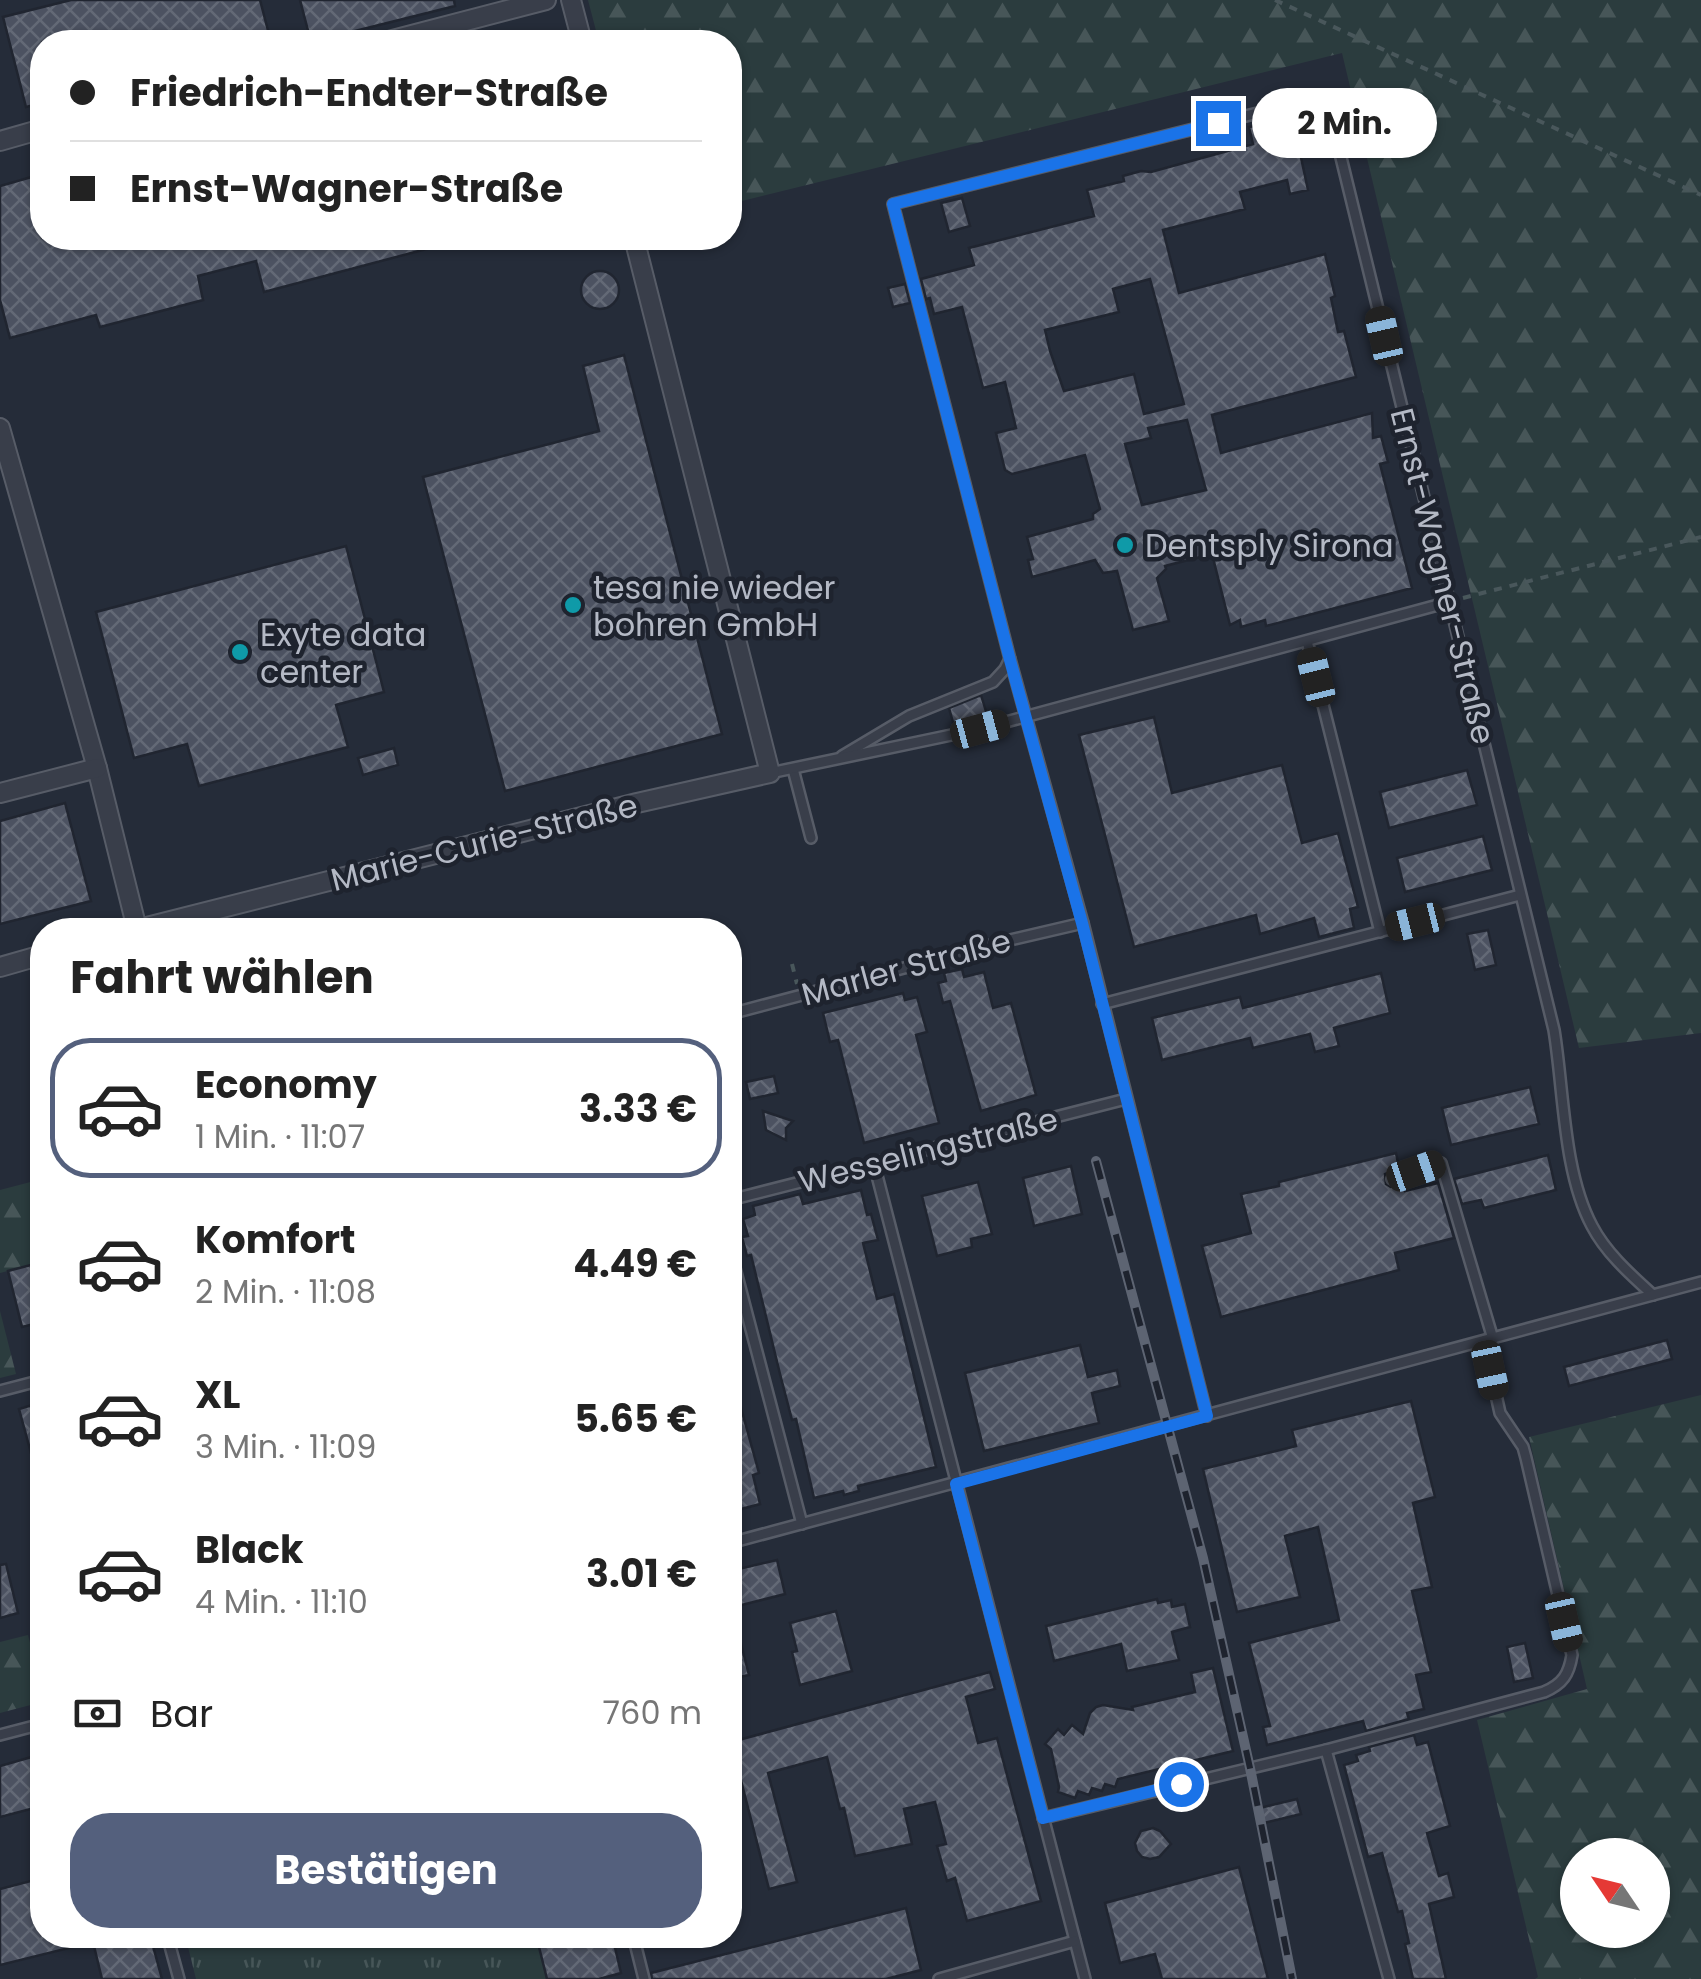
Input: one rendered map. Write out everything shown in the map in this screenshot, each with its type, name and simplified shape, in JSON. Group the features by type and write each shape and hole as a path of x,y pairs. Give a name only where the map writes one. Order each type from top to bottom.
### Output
{"street":[{"path":"431,30 546,0"},
{"path":"571,0 579,30"},
{"path":"0,141 30,132"},
{"path":"637,250 770,773"},
{"path":"0,428 97,768 133,918"},
{"path":"0,793 97,768"},
{"name":"Marie-Curie-Straße","path":"183,918 770,773"},
{"path":"0,967 30,958"}],"lane":[{"name":"Ernst-Wagner-Straße","path":"1010,660 893,204 1326,96 1554,1030 1565,1122 1580,1199 1604,1245 1653,1295"},
{"path":"1026,717 1449,602"},
{"path":"1307,641 1380,932"},
{"path":"1010,660 1082,923 1207,1416"},
{"path":"835,760 909,716 993,682 1010,660"},
{"name":"Marie-Curie-Straße","path":"770,773 1026,717"},
{"path":"793,769 810,838"},
{"path":"1102,1004 1520,895"},
{"name":"Marler Straße","path":"742,1011 1082,923"},
{"name":"Wesselingstraße","path":"742,1197 1126,1099"},
{"path":"1043,1818 1326,1750 1544,1692 1556,1687 1570,1670 1572,1655 1526,1458 1500,1413 1489,1340 1440,1163 1392,1179"},
{"path":"874,1164 1085,1979"},
{"path":"742,1540 1701,1282"},
{"path":"742,1295 802,1524"},
{"path":"0,1391 30,1383"},
{"path":"0,1735 30,1727"},
{"path":"1326,1750 1389,1979"},
{"path":"938,1979 1075,1941"},
{"path":"170,1948 178,1979"},
{"path":"636,1948 644,1979"}],"path":[{"path":"1275,0 1701,195"},
{"path":"1449,602 1701,537"},
{"path":"792,964 797,982"}],"green space":[{"path":"588,0 1701,0 1701,1033 1579,1048 1342,53 742,201 742,30 596,30"},
{"path":"30,1182 30,1265 0,1273 0,1190"},
{"path":"0,1311 16,1374 0,1378"},
{"path":"1701,1395 1701,1979 1535,1979 1538,1977 1477,1720 1587,1689 1529,1437"},
{"path":"28,1635 30,1705 0,1713 0,1642"},
{"path":"188,1948 539,1948 547,1979 196,1979"}],"building":[{"path":"71,0 260,0 268,30 30,30 30,106 26,107 3,17"},
{"path":"300,0 454,0 455,6 359,30 308,30"},
{"path":"1281,121 1286,141 1297,139 1308,190 1290,194 1287,180 1240,192 1245,209 1163,230 1179,293 1325,254 1338,332 1344,331 1356,377 1212,415 1221,453 1372,413 1373,438 1381,436 1388,462 1380,464 1412,588 1266,626 1265,620 1241,627 1240,620 1230,625 1212,554 1165,566 1157,578 1169,621 1133,630 1117,571 1103,573 1095,560 1032,577 1028,560 1033,559 1027,537 1093,519 1100,509 1085,455 1012,474 1005,470 996,433 1016,428 1005,382 983,388 962,307 934,314 921,279 974,265 969,248 1094,216 1087,190 1124,181 1123,176 1141,171 1151,172 1253,144 1249,127","holes":["1150,279 1184,404 1144,414 1134,374 1064,391 1045,330 1119,312 1113,289","1187,420 1206,490 1142,505 1125,444 1151,438 1148,428"]},
{"path":"30,177 30,250 423,250 264,292 256,261 198,276 203,300 100,327 96,315 10,338 0,300 0,186"},
{"path":"962,198 970,226 949,232 941,203"},
{"path":"600,271 613,277 619,290 613,303 600,309 587,303 581,290 587,277"},
{"path":"905,284 910,303 893,307 888,288"},
{"name":"tesa nie wieder bohren GmbH","path":"624,355 722,734 505,791 423,477 599,431 583,366"},
{"name":"Exyte data center","path":"346,546 384,692 336,705 348,747 199,786 187,744 134,758 96,612"},
{"path":"981,695 988,718 954,726 949,708"},
{"path":"1154,717 1172,793 1282,765 1302,843 1338,833 1358,907 1350,909 1354,928 1319,937 1314,918 1260,934 1256,915 1134,947 1079,735"},
{"path":"394,748 398,765 363,775 358,758"},
{"path":"1467,770 1477,805 1389,828 1380,792"},
{"path":"65,803 91,901 0,924 0,821"},
{"path":"1483,836 1492,870 1405,892 1397,858"},
{"path":"1488,930 1496,965 1475,970 1467,934"},
{"path":"962,969 964,977 984,972 993,1008 1011,1003 1036,1095 981,1111 950,1001 943,1003 938,983 946,981 944,973"},
{"path":"1381,973 1390,1013 1334,1028 1339,1046 1315,1052 1310,1034 1253,1048 1250,1038 1162,1060 1152,1018 1240,997 1243,1008"},
{"path":"903,993 905,1000 917,997 927,1032 916,1035 939,1123 864,1143 838,1040 830,1042 823,1013"},
{"path":"774,1076 778,1093 750,1099 746,1082"},
{"path":"1530,1087 1539,1124 1451,1145 1442,1108"},
{"path":"763,1111 793,1121 786,1128 786,1140 766,1130"},
{"path":"1396,1153 1399,1168 1385,1174 1386,1184 1403,1184 1405,1191 1438,1183 1454,1238 1395,1253 1399,1270 1221,1317 1202,1246 1251,1233 1241,1194"},
{"path":"1548,1155 1556,1190 1484,1208 1481,1200 1462,1204 1454,1179"},
{"path":"1071,1166 1082,1214 1034,1226 1023,1178"},
{"path":"978,1182 992,1234 971,1239 972,1247 937,1256 922,1196"},
{"path":"861,1190 878,1240 863,1243 877,1299 894,1294 936,1467 858,1486 859,1491 844,1495 843,1491 814,1498 751,1255 747,1256 742,1237 748,1236 743,1219 755,1215 753,1206 800,1194 803,1204"},
{"path":"30,1265 30,1325 22,1327 8,1271"},
{"path":"1667,1340 1672,1359 1569,1386 1564,1367"},
{"path":"1080,1345 1088,1377 1117,1370 1120,1386 1092,1393 1099,1423 984,1451 965,1373"},
{"path":"1411,1401 1435,1497 1413,1503 1432,1587 1412,1591 1431,1672 1416,1675 1424,1709 1407,1713 1409,1719 1366,1731 1363,1721 1267,1745 1263,1727 1270,1726 1249,1643 1339,1620 1318,1527 1285,1536 1300,1597 1237,1612 1203,1469 1296,1446 1292,1430"},
{"path":"30,1406 30,1449 19,1409"},
{"path":"742,1411 759,1473 753,1475 760,1504 742,1509"},
{"path":"777,1560 785,1594 742,1605 742,1568"},
{"path":"6,1564 18,1613 0,1618 0,1565"},
{"path":"1157,1599 1158,1603 1171,1600 1172,1607 1185,1604 1190,1627 1172,1632 1179,1660 1127,1671 1121,1644 1054,1661 1046,1626"},
{"path":"836,1611 852,1671 800,1685 790,1623"},
{"path":"1525,1643 1533,1678 1514,1682 1507,1647"},
{"path":"742,1648 749,1675 742,1676"},
{"path":"1213,1668 1233,1751 1118,1779 1115,1787 1105,1784 1102,1791 1092,1788 1089,1795 1078,1791 1075,1798 1058,1792 1051,1749 1045,1744 1058,1729 1064,1735 1072,1725 1083,1734 1090,1713 1103,1705 1133,1710 1132,1707 1195,1692 1191,1673"},
{"path":"990,1672 995,1689 966,1697 978,1743 997,1738 1041,1901 967,1921 955,1878 947,1881 937,1846 946,1844 935,1802 904,1809 912,1844 855,1856 827,1757 768,1773 797,1882 769,1889 742,1785 742,1739"},
{"path":"1414,1735 1417,1745 1428,1742 1450,1826 1427,1833 1439,1876 1448,1873 1454,1897 1429,1904 1446,1979 1413,1979 1402,1911 1398,1912 1382,1853 1368,1857 1344,1765 1358,1761 1356,1755 1370,1751 1369,1747"},
{"path":"30,1757 30,1809 0,1817 0,1766"},
{"path":"1297,1799 1301,1814 1264,1823 1260,1808"},
{"path":"1153,1828 1171,1844 1159,1857 1150,1859 1142,1857 1135,1843 1141,1831"},
{"path":"1239,1867 1268,1979 1162,1979 1155,1954 1120,1963 1105,1903"},
{"path":"30,1881 30,1948 69,1948 0,1965 0,1889"},
{"path":"906,1908 921,1970 886,1979 652,1979 651,1973"},
{"path":"94,1948 154,1948 162,1979 102,1979"},
{"path":"539,1948 615,1948 621,1973 599,1979 547,1979"}],"railway":[{"path":"1096,1161 1203,1558 1292,1979"}],"place":[{"name":"Dentsply Sirona","path":"1125,545"},
{"name":"tesa nie wieder bohren GmbH","path":"573,605"},
{"name":"Exyte data center","path":"240,652"}],"route":[{"path":"1181,1784 1043,1818 956,1484 1207,1416 893,204 1218,123"}]}
